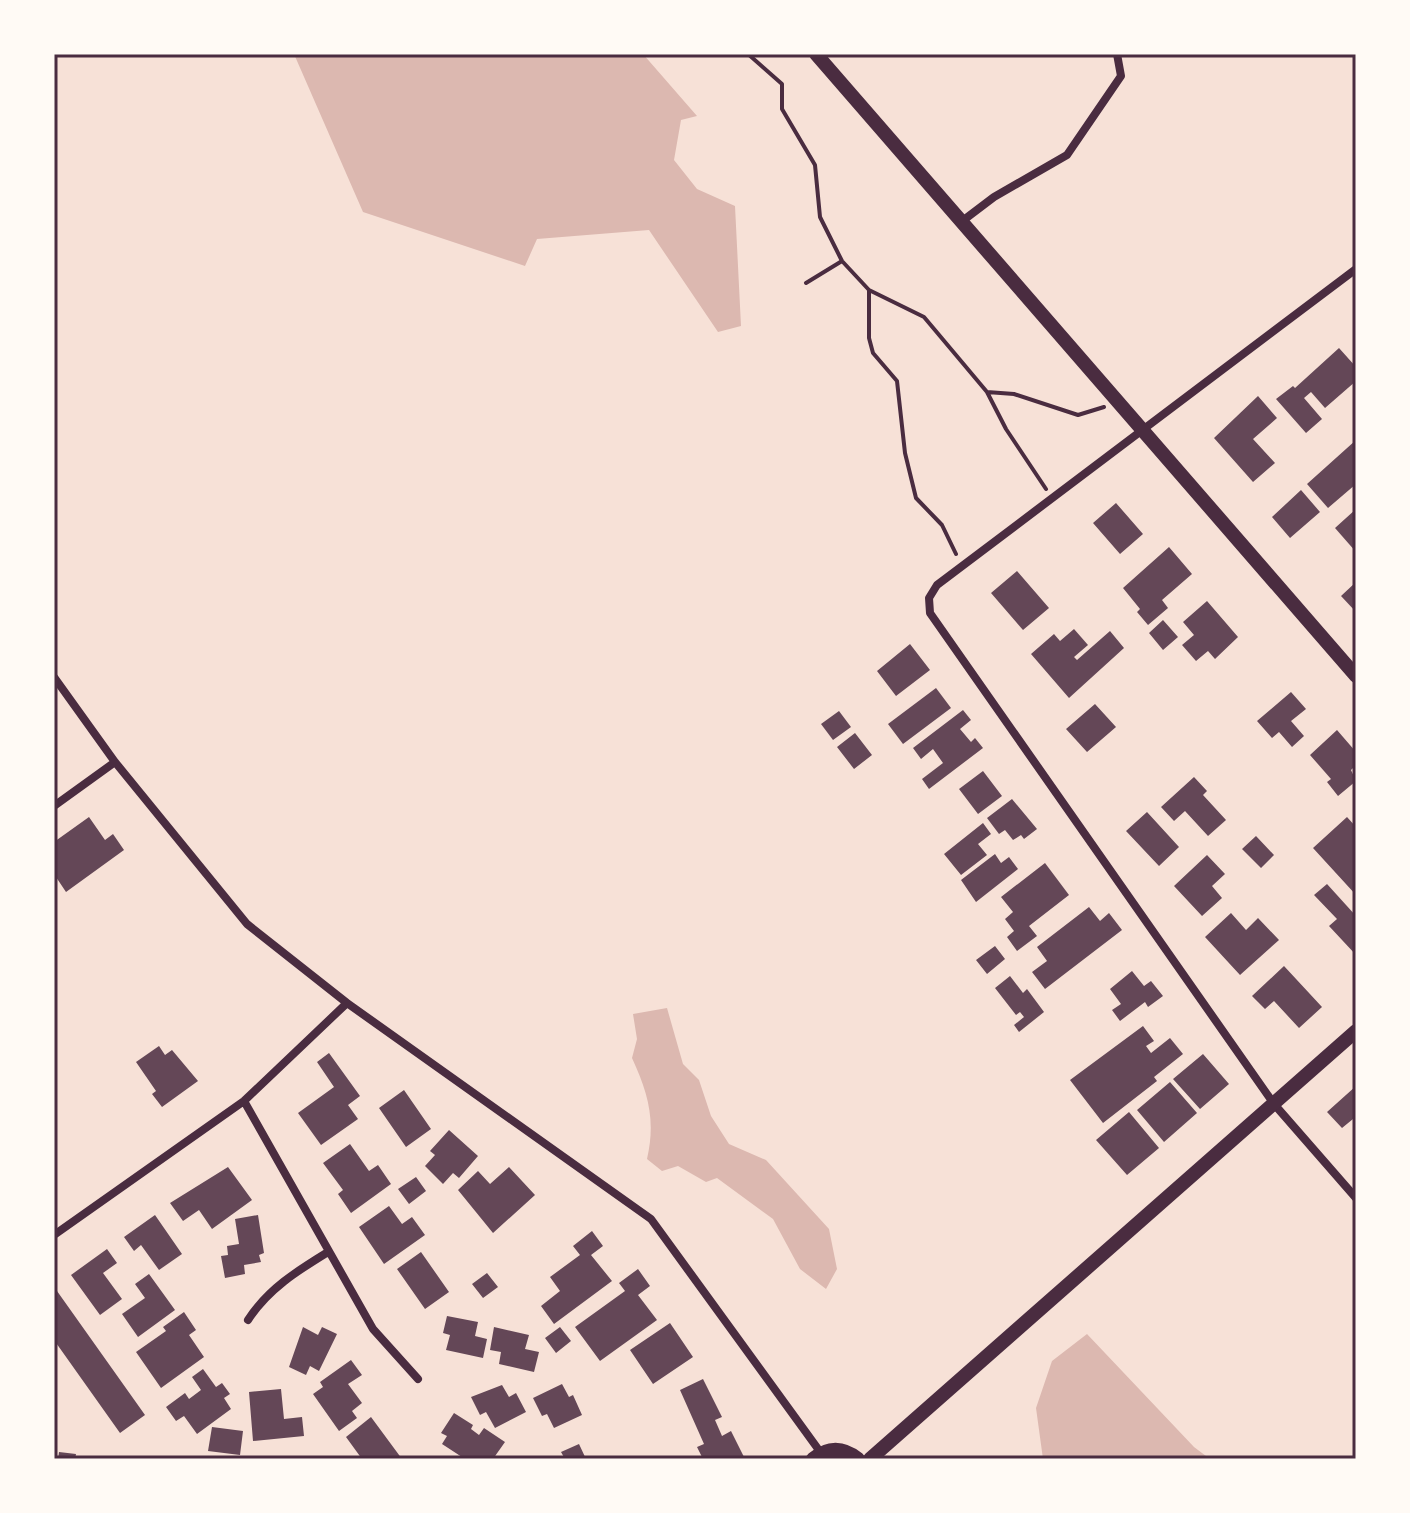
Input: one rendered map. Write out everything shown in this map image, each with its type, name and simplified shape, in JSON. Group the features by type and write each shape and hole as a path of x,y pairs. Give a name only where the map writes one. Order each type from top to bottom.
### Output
{"main road":[{"path":"816,54 1356,676"},
{"path":"870,1459 1356,1031"},
{"path":"817,1456 845,1451 858,1459"}],"street":[{"path":"960,223 994,197 1067,155 1121,76 1117,54"},
{"path":"1356,269 1143,433 937,585 929,598 930,613 1274,1104 1356,1198"},
{"path":"54,677 115,762 247,924 347,1003 651,1219 817,1456"},
{"path":"54,806 115,762"},
{"path":"54,1235 244,1101 347,1003"},
{"path":"244,1101 373,1329 418,1379"},
{"path":"248,1320 261,1300 289,1276 328,1252"}],"path":[{"path":"748,54 782,84 782,109 815,165 820,217 842,261 869,290 924,317 987,392 1006,429 1053,499"},
{"path":"806,283 842,261"},
{"path":"869,290 869,338 873,353 897,381 905,453 916,498 942,525 962,566"},
{"path":"987,392 1014,394 1078,415 1117,403"}],"shaded area":[{"path":"294,54 643,54 697,116 681,120 674,160 697,189 735,206 741,326 718,332 649,230 537,239 525,266 363,212"},
{"path":"667,1008 683,1064 699,1080 711,1116 729,1144 766,1160 829,1229 837,1269 826,1289 800,1269 773,1219 717,1178 706,1182 678,1166 662,1171 647,1159 650,1119 646,1095 632,1058 637,1039 633,1014"},
{"path":"1087,1334 1194,1447 1210,1459 1043,1459 1036,1408 1052,1361"}],"building":[{"path":"1339,348 1356,367 1356,381 1325,408 1311,392 1304,398 1322,419 1306,433 1276,399 1293,386 1295,388"},
{"path":"1258,396 1277,418 1253,439 1275,463 1253,482 1214,438"},
{"path":"1356,440 1356,484 1328,508 1307,484"},
{"path":"1301,490 1320,512 1290,538 1272,517"},
{"path":"1116,503 1143,534 1120,554 1093,523"},
{"path":"1356,509 1356,552 1335,528"},
{"path":"1169,547 1192,574 1162,600 1168,608 1148,625 1123,588"},
{"path":"1017,571 1049,608 1023,630 991,593"},
{"path":"1356,582 1356,612 1341,596"},
{"path":"1207,601 1238,637 1215,659 1208,651 1196,661 1182,645 1194,635 1183,622"},
{"path":"1163,620 1178,637 1163,650 1149,633"},
{"path":"1074,629 1088,645 1074,657 1077,660 1110,631 1124,648 1069,698 1031,654 1054,634 1060,641"},
{"path":"910,644 930,670 896,696 877,671"},
{"path":"936,688 951,708 903,744 888,724"},
{"path":"1291,692 1306,709 1291,721 1304,736 1292,747 1279,732 1272,738 1257,721"},
{"path":"1095,704 1116,727 1087,752 1066,729"},
{"path":"963,710 971,720 960,729 971,742 975,738 983,748 929,789 922,779 943,763 933,749 921,759 913,748"},
{"path":"839,711 851,727 833,740 821,724"},
{"path":"1337,730 1356,752 1356,765 1351,770 1356,781 1338,796 1327,782 1331,779 1310,755"},
{"path":"855,733 872,755 854,769 837,747"},
{"path":"983,771 1002,796 978,814 959,789"},
{"path":"1194,777 1207,791 1203,795 1226,820 1208,836 1185,811 1174,821 1161,807"},
{"path":"1012,799 1037,829 1024,839 1021,835 1013,840 1005,830 999,834 987,818"},
{"path":"1147,812 1179,847 1159,866 1126,831"},
{"path":"89,817 105,840 113,834 124,850 66,892 54,874 57,854 54,842"},
{"path":"1347,817 1356,827 1353,846 1356,849 1356,895 1313,848"},
{"path":"983,823 991,834 978,844 987,855 961,875 944,854"},
{"path":"1256,836 1274,855 1261,868 1242,849"},
{"path":"995,854 1001,863 1009,857 1018,869 976,902 961,880"},
{"path":"1207,855 1225,874 1212,886 1222,898 1202,916 1174,886"},
{"path":"1045,863 1069,895 1029,926 1037,936 1017,951 1007,937 1014,931 1005,919 1013,912 1001,897"},
{"path":"1327,884 1356,916 1356,955 1329,926 1337,919 1314,895"},
{"path":"1089,907 1100,921 1109,913 1122,930 1045,989 1032,972 1047,961 1037,947"},
{"path":"1231,913 1246,930 1258,918 1279,940 1240,975 1205,937"},
{"path":"995,946 1005,959 987,974 976,960"},
{"path":"1284,966 1322,1007 1299,1028 1274,1001 1265,1009 1252,996"},
{"path":"1132,971 1144,986 1151,981 1163,996 1148,1007 1145,1002 1120,1021 1112,1010 1121,1004 1110,989"},
{"path":"1010,976 1023,993 1027,989 1044,1012 1019,1032 1014,1025 1024,1017 1020,1012 1016,1015 995,988"},
{"path":"1143,1026 1154,1041 1146,1046 1151,1053 1170,1038 1183,1054 1154,1077 1157,1081 1103,1123 1070,1080"},
{"path":"159,1046 165,1055 172,1050 198,1081 162,1107 152,1094 156,1091 136,1062"},
{"path":"329,1053 360,1096 348,1105 358,1119 321,1145 298,1113 334,1087 317,1062"},
{"path":"1203,1054 1229,1084 1200,1109 1173,1079"},
{"path":"1170,1082 1197,1113 1164,1142 1137,1110"},
{"path":"1356,1086 1356,1123 1353,1119 1342,1128 1327,1112"},
{"path":"404,1090 431,1129 406,1147 379,1108"},
{"path":"1129,1112 1159,1148 1127,1175 1096,1140"},
{"path":"449,1130 478,1156 459,1178 453,1173 443,1184 425,1166 435,1155 430,1151"},
{"path":"350,1144 369,1171 378,1165 391,1184 351,1213 338,1194 343,1190 323,1163"},
{"path":"228,1167 252,1200 212,1229 199,1210 183,1221 170,1203"},
{"path":"509,1167 535,1195 493,1233 458,1190 478,1171 490,1184"},
{"path":"416,1177 426,1191 409,1204 398,1189"},
{"path":"389,1206 402,1224 412,1217 425,1235 384,1264 359,1227"},
{"path":"155,1215 182,1254 159,1270 141,1245 134,1251 124,1237"},
{"path":"258,1215 264,1253 259,1255 261,1262 244,1265 245,1274 225,1278 221,1256 228,1255 227,1246 239,1244 235,1219"},
{"path":"592,1231 603,1246 591,1255 612,1281 554,1324 541,1306 560,1291 550,1277 580,1255 573,1246"},
{"path":"107,1249 117,1263 103,1273 122,1299 100,1315 71,1275"},
{"path":"421,1252 449,1292 425,1309 397,1269"},
{"path":"638,1269 650,1286 638,1295 657,1320 600,1361 575,1327 625,1291 619,1283"},
{"path":"487,1273 498,1287 483,1298 472,1284"},
{"path":"149,1274 175,1310 138,1337 122,1314 145,1298 135,1284"},
{"path":"57,1291 145,1415 120,1433 54,1340 54,1293"},
{"path":"184,1312 196,1330 189,1335 204,1357 161,1388 136,1352 166,1331 163,1327"},
{"path":"447,1316 478,1322 475,1336 487,1339 483,1358 446,1350 450,1335 443,1333"},
{"path":"670,1323 693,1357 653,1384 630,1350"},
{"path":"303,1327 318,1335 322,1327 337,1334 319,1371 310,1366 306,1375 289,1367"},
{"path":"494,1327 529,1335 525,1349 539,1352 534,1372 499,1364 501,1352 490,1350"},
{"path":"560,1327 571,1341 556,1353 545,1338"},
{"path":"351,1360 362,1375 348,1384 362,1403 352,1411 357,1418 339,1431 313,1394 323,1387 320,1382"},
{"path":"203,1369 216,1387 222,1383 230,1394 224,1398 231,1409 197,1434 184,1416 176,1421 166,1407 185,1393 189,1399 201,1390 192,1377"},
{"path":"703,1379 722,1417 715,1420 722,1436 731,1431 745,1459 703,1459 697,1447 704,1444 680,1390"},
{"path":"562,1384 569,1397 573,1395 582,1415 554,1428 547,1414 542,1416 533,1398"},
{"path":"502,1385 509,1397 516,1393 526,1412 495,1428 486,1412 480,1415 471,1397"},
{"path":"281,1389 284,1419 302,1417 304,1436 253,1441 249,1392"},
{"path":"454,1413 473,1425 471,1429 479,1435 484,1428 505,1442 493,1459 465,1459 442,1444 447,1436 441,1433"},
{"path":"371,1417 402,1459 362,1459 346,1437"},
{"path":"212,1427 243,1431 240,1455 208,1451"},
{"path":"579,1444 586,1459 565,1459 561,1452"},
{"path":"59,1452 76,1454 75,1459 58,1459"}]}
